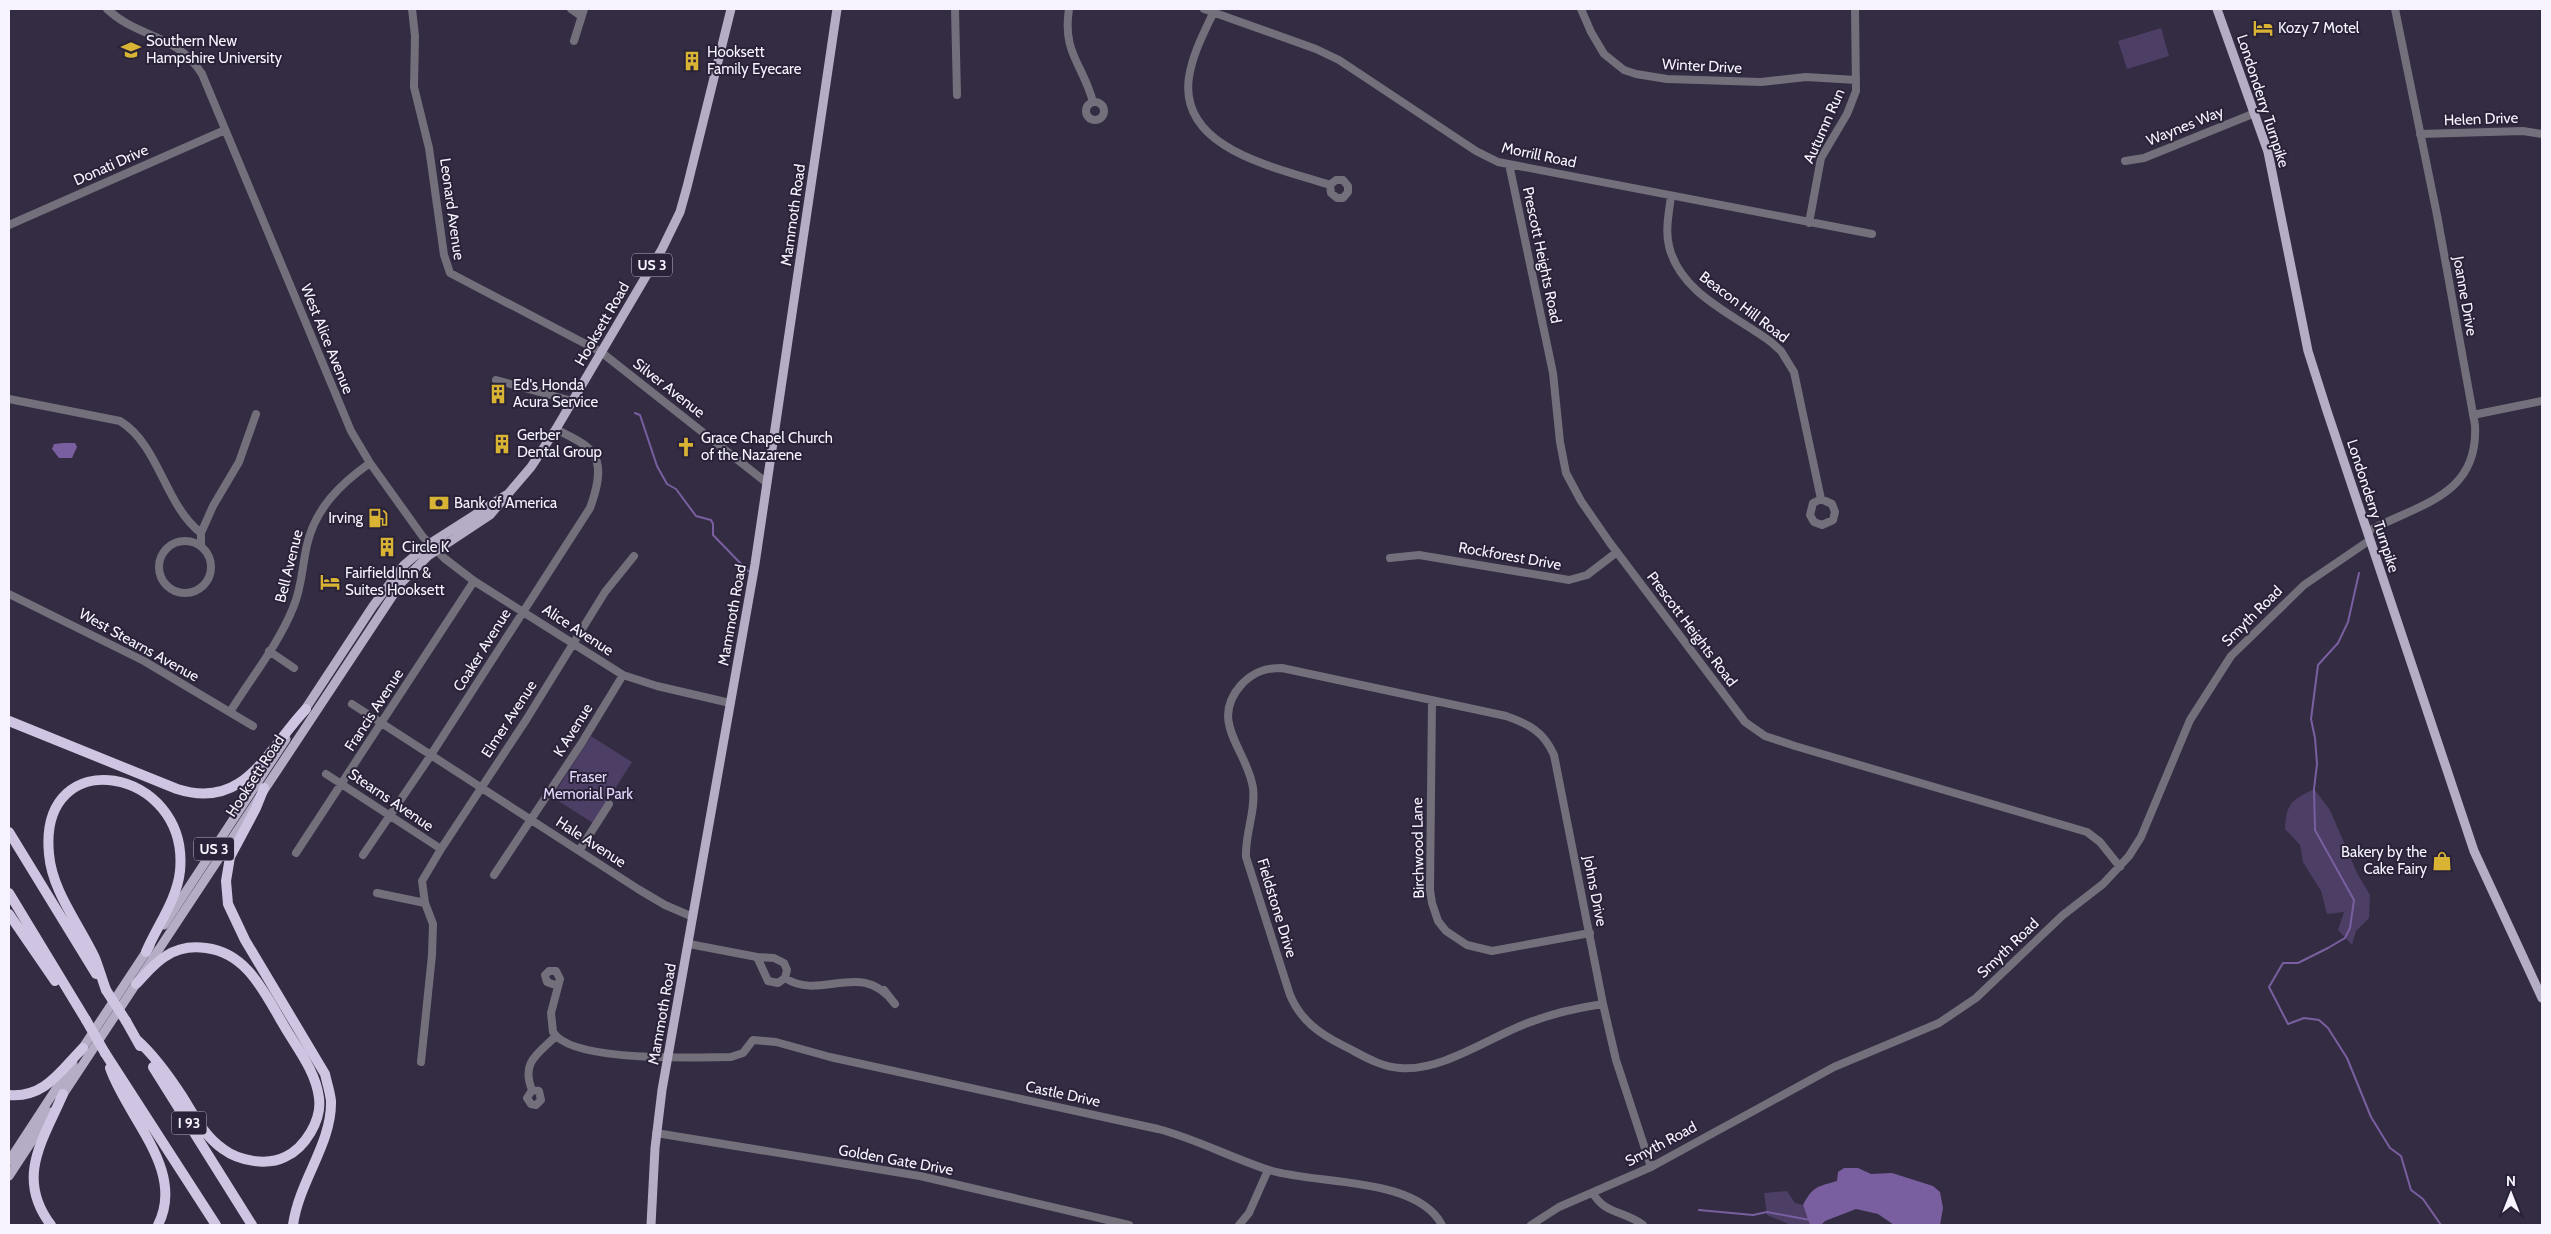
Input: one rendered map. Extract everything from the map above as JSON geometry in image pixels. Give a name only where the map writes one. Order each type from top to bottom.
[{"type":"highway","points":[[9,721],[178,789],[206,795],[224,792],[245,780],[306,709]]},
{"type":"highway","points":[[106,990],[95,959],[55,880],[49,855],[48,832],[54,811],[66,796],[82,784],[101,779],[131,784],[154,800],[172,827],[178,846],[180,873],[173,896],[146,952]]},
{"type":"highway","points":[[264,788],[256,808],[230,857],[226,881],[228,904],[245,940],[325,1074],[331,1100],[325,1137],[297,1201],[293,1225]]},
{"type":"highway","name":"I 93","points":[[9,832],[252,1225]]},
{"type":"highway","name":"I 93","points":[[9,892],[105,1053],[216,1225]]},
{"type":"highway","points":[[9,914],[58,986],[86,1020]]},
{"type":"highway","points":[[136,984],[164,957],[182,949],[213,949],[240,962],[254,978],[268,1000],[307,1065],[316,1085],[320,1100],[318,1116],[311,1131],[299,1147],[284,1158],[263,1161],[240,1158],[224,1150],[206,1134],[181,1094],[149,1050],[137,1040]]},
{"type":"highway","points":[[9,1095],[23,1095],[49,1085],[83,1048]]},
{"type":"highway","points":[[105,1053],[117,1084],[152,1148],[164,1180],[165,1208],[158,1225]]},
{"type":"highway","points":[[51,1225],[37,1199],[34,1166],[38,1147],[63,1094]]},
{"type":"main road","name":"Hooksett Road","points":[[9,1161],[389,582],[408,561],[432,548],[506,495],[531,467],[556,429],[662,249],[680,212],[731,9]]},
{"type":"main road","name":"Mammoth Road","points":[[651,1225],[656,1133],[767,484],[837,9]]},
{"type":"main road","name":"Londonderry Turnpike","points":[[2217,9],[2268,152],[2308,351],[2368,536],[2474,851],[2542,998]]},
{"type":"main road","name":"Hooksett Road","points":[[9,1176],[401,583],[432,548]]},
{"type":"street","name":"West Alice Avenue","points":[[107,9],[124,22],[174,45],[187,54],[204,79],[340,406],[370,463],[432,548]]},
{"type":"street","name":"Leonard Avenue","points":[[412,9],[415,36],[414,87],[429,148],[446,268],[454,277],[601,352]]},
{"type":"street","points":[[571,9],[582,12],[574,41]]},
{"type":"street","points":[[955,9],[958,95]]},
{"type":"street","points":[[1069,9],[1066,33],[1069,46],[1093,102]]},
{"type":"street","name":"Morrill Road","points":[[1204,9],[1214,10],[1316,49],[1339,60],[1476,151],[1509,164],[1872,234]]},
{"type":"street","name":"Winter Drive","points":[[1581,9],[1591,32],[1604,54],[1624,70],[1636,74],[1661,78],[1761,82],[1806,77],[1856,80]]},
{"type":"street","name":"Autumn Run","points":[[1809,223],[1821,158],[1852,103],[1856,80],[1855,9]]},
{"type":"street","name":"Joanne Drive","points":[[2368,536],[2432,502],[2453,488],[2461,479],[2472,456],[2475,431],[2395,9]]},
{"type":"street","points":[[1214,10],[1195,53],[1189,78],[1191,102],[1201,124],[1209,134],[1229,149],[1330,185]]},
{"type":"street","name":"Waynes Way","points":[[2125,161],[2144,158],[2255,113]]},
{"type":"street","name":"Donati Drive","points":[[9,225],[225,130]]},
{"type":"street","name":"Helen Drive","points":[[2420,134],[2523,131],[2542,134]]},
{"type":"street","name":"Prescott Heights Road","points":[[1509,164],[1554,373],[1562,461],[1581,501],[1721,692],[1754,730],[1780,741],[1855,766],[2087,832],[2100,842],[2120,868]]},
{"type":"street","name":"Beacon Hill Road","points":[[1671,196],[1668,220],[1669,245],[1678,268],[1685,279],[1703,295],[1771,342],[1784,356],[1794,372],[1821,499]]},
{"type":"street","name":"Silver Avenue","points":[[601,352],[767,484]]},
{"type":"street","points":[[496,380],[572,401]]},
{"type":"street","points":[[9,399],[120,421],[131,428],[149,454],[186,520],[201,533]]},
{"type":"street","points":[[2473,415],[2542,400]]},
{"type":"street","points":[[201,546],[194,542],[177,542],[163,551],[158,567],[159,575],[168,588],[175,592],[190,593],[197,591],[208,580],[211,573],[210,558],[201,546],[201,533],[213,506],[239,462],[256,414]]},
{"type":"street","name":"Coaker Avenue","points":[[363,855],[430,757],[590,508],[598,480],[592,450],[556,429]]},
{"type":"street","name":"Bell Avenue","points":[[230,712],[269,651],[294,606],[302,580],[307,544],[315,521],[336,490],[370,463]]},
{"type":"street","name":"Smyth Road","points":[[1531,1225],[1559,1207],[1651,1167],[1834,1067],[1939,1023],[1961,1010],[2010,967],[2063,915],[2120,868],[2141,837],[2190,720],[2231,656],[2304,585],[2368,536]]},
{"type":"street","name":"Alice Avenue","points":[[432,548],[474,581],[623,675],[657,686],[730,703]]},
{"type":"street","name":"Rockforest Drive","points":[[1390,558],[1419,555],[1569,580],[1587,575],[1617,552]]},
{"type":"street","name":"Elmer Avenue","points":[[421,1062],[433,924],[425,903],[422,881],[440,849],[574,644],[605,592],[634,556]]},
{"type":"street","name":"Francis Avenue","points":[[296,854],[474,581]]},
{"type":"street","name":"West Stearns Avenue","points":[[9,594],[144,661],[253,726]]},
{"type":"street","points":[[269,651],[294,668]]},
{"type":"street","name":"Fieldstone Drive","points":[[1432,701],[1282,668],[1270,668],[1258,672],[1243,683],[1230,704],[1228,723],[1250,775],[1253,788],[1254,800],[1246,838],[1246,856],[1295,1007],[1311,1026],[1332,1040],[1381,1064],[1408,1069],[1427,1066],[1445,1060],[1526,1024],[1562,1012],[1603,1004]]},
{"type":"street","name":"K Avenue","points":[[494,874],[581,744],[623,675]]},
{"type":"street","name":"Birchwood Lane","points":[[1432,701],[1430,890],[1438,921],[1456,939],[1479,949],[1492,951],[1590,933]]},
{"type":"street","name":"Johns Drive","points":[[1432,701],[1506,716],[1525,722],[1545,738],[1554,755],[1603,1004],[1617,1063],[1651,1167]]},
{"type":"street","name":"Hale Avenue","points":[[352,704],[430,757],[665,905],[693,917]]},
{"type":"street","name":"Stearns Avenue","points":[[326,774],[440,849]]},
{"type":"street","points":[[579,851],[609,804]]},
{"type":"street","points":[[377,893],[425,903]]},
{"type":"street","points":[[689,944],[757,957],[774,958],[784,963],[787,970],[785,978],[778,983],[768,981],[757,957]]},
{"type":"street","points":[[785,978],[794,984],[812,986],[854,982],[872,984],[884,990]]},
{"type":"street","points":[[558,986],[550,1022],[555,1037],[569,1044],[605,1054],[668,1056]]},
{"type":"street","points":[[532,1090],[527,1076],[530,1062],[555,1037]]},
{"type":"street","name":"Castle Drive","points":[[668,1056],[731,1057],[743,1053],[753,1040],[776,1042],[830,1057],[1158,1128],[1191,1138],[1268,1170],[1284,1174],[1347,1182],[1414,1199],[1435,1213],[1442,1225]]},
{"type":"street","name":"Golden Gate Drive","points":[[656,1133],[920,1176],[1130,1225]]},
{"type":"street","points":[[1239,1225],[1249,1213],[1268,1170]]},
{"type":"street","points":[[1593,1193],[1598,1203],[1606,1209],[1632,1218],[1643,1225]]},
{"type":"green space","points":[[2161,28],[2169,56],[2127,69],[2118,41]]},
{"type":"green space","name":"Fraser Memorial Park","points":[[591,736],[632,762],[593,823],[552,797]]},
{"type":"green space","points":[[2314,789],[2330,810],[2357,873],[2370,895],[2369,918],[2356,931],[2352,945],[2338,930],[2344,912],[2327,914],[2321,891],[2303,862],[2300,845],[2285,829],[2287,813],[2292,803],[2300,796]]},
{"type":"green space","points":[[1787,1191],[1795,1203],[1803,1205],[1810,1224],[1791,1225],[1767,1215],[1764,1193]]},
{"type":"shaded area","points":[[75,443],[77,447],[72,458],[59,458],[52,449],[54,444]]},
{"type":"shaded area","points":[[1844,1168],[1858,1168],[1871,1174],[1892,1173],[1933,1186],[1940,1192],[1943,1208],[1940,1225],[1894,1225],[1878,1214],[1856,1209],[1825,1221],[1821,1225],[1810,1225],[1803,1205],[1816,1188],[1837,1181],[1838,1172]]},
{"type":"waterway","points":[[635,413],[640,415],[657,466],[667,484],[676,489],[696,516],[711,520],[713,535],[748,571]]},
{"type":"waterway","points":[[2359,573],[2348,622],[2338,643],[2318,665],[2311,719],[2317,764],[2314,789],[2315,830],[2354,900],[2350,928],[2345,938],[2328,948],[2298,963],[2283,963],[2269,987],[2288,1024],[2304,1018],[2319,1020],[2328,1028],[2347,1058],[2371,1117],[2390,1148],[2401,1156],[2411,1190],[2423,1199],[2441,1225]]},
{"type":"waterway","points":[[1699,1210],[1753,1215],[1767,1212],[1810,1220]]},
{"type":"place","name":"Kozy 7 Motel","points":[[2263,28]]},
{"type":"place","name":"Southern New Hampshire University","points":[[131,50]]},
{"type":"place","name":"Hooksett Family Eyecare","points":[[692,61]]},
{"type":"place","name":"Ed's Honda Acura Service","points":[[498,394]]},
{"type":"place","name":"Gerber Dental Group","points":[[502,444]]},
{"type":"place","name":"Grace Chapel Church of the Nazarene","points":[[686,447]]},
{"type":"place","name":"Bank of America","points":[[439,503]]},
{"type":"place","name":"Irving","points":[[378,518]]},
{"type":"place","name":"Circle K","points":[[387,547]]},
{"type":"place","name":"Fairfield Inn & Suites Hooksett","points":[[330,582]]},
{"type":"place","name":"Bakery by the Cake Fairy","points":[[2442,861]]}]
